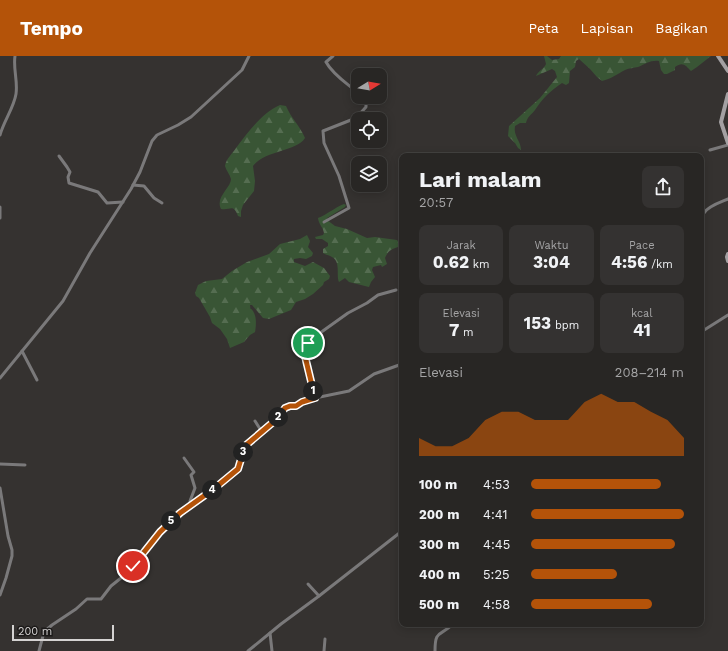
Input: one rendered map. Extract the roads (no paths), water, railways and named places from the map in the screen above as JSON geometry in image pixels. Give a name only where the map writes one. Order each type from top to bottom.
[{"type":"street","points":[[0,135],[4,122],[16,97],[17,89],[14,72],[15,56]]},
{"type":"street","points":[[0,378],[63,301],[90,253],[133,185],[152,142],[157,135],[191,117],[242,70],[248,56]]},
{"type":"street","points":[[332,56],[326,62],[327,65],[351,87]]},
{"type":"street","points":[[718,56],[728,70]]},
{"type":"street","points":[[710,150],[728,144],[721,122],[728,94]]},
{"type":"street","points":[[324,222],[349,208],[339,176],[324,143],[323,132],[324,130],[356,118],[366,107],[366,104]]},
{"type":"street","points":[[59,156],[70,172],[68,177],[69,183],[98,192],[107,203],[123,202]]},
{"type":"street","points":[[133,185],[144,186],[154,198],[162,203]]},
{"type":"street","points":[[704,213],[706,210],[728,199]]},
{"type":"street","points":[[0,207],[0,218]]},
{"type":"street","points":[[315,398],[305,356],[305,347],[313,338],[348,313],[367,303],[378,295],[396,290]]},
{"type":"street","points":[[704,330],[728,315]]},
{"type":"street","points":[[22,351],[37,380]]},
{"type":"street","points":[[40,651],[44,632],[52,624],[76,609],[87,599],[101,599],[111,586],[133,566],[160,532],[180,513],[215,488],[238,469],[245,446],[278,418],[285,408],[296,406],[302,402],[315,398],[349,391],[374,374],[399,365]]},
{"type":"street","points":[[0,370],[4,373]]},
{"type":"street","points":[[254,421],[262,432]]},
{"type":"street","points":[[184,458],[194,472],[191,475],[195,488],[190,501],[191,505]]},
{"type":"street","points":[[0,464],[25,465]]},
{"type":"street","points":[[0,488],[8,536],[12,550],[12,556],[0,594]]},
{"type":"street","points":[[248,651],[399,533]]},
{"type":"street","points":[[308,584],[319,596]]},
{"type":"street","points":[[435,651],[436,637],[438,634],[450,627]]},
{"type":"street","points":[[270,633],[272,651]]},
{"type":"street","points":[[324,651],[325,639]]}]
